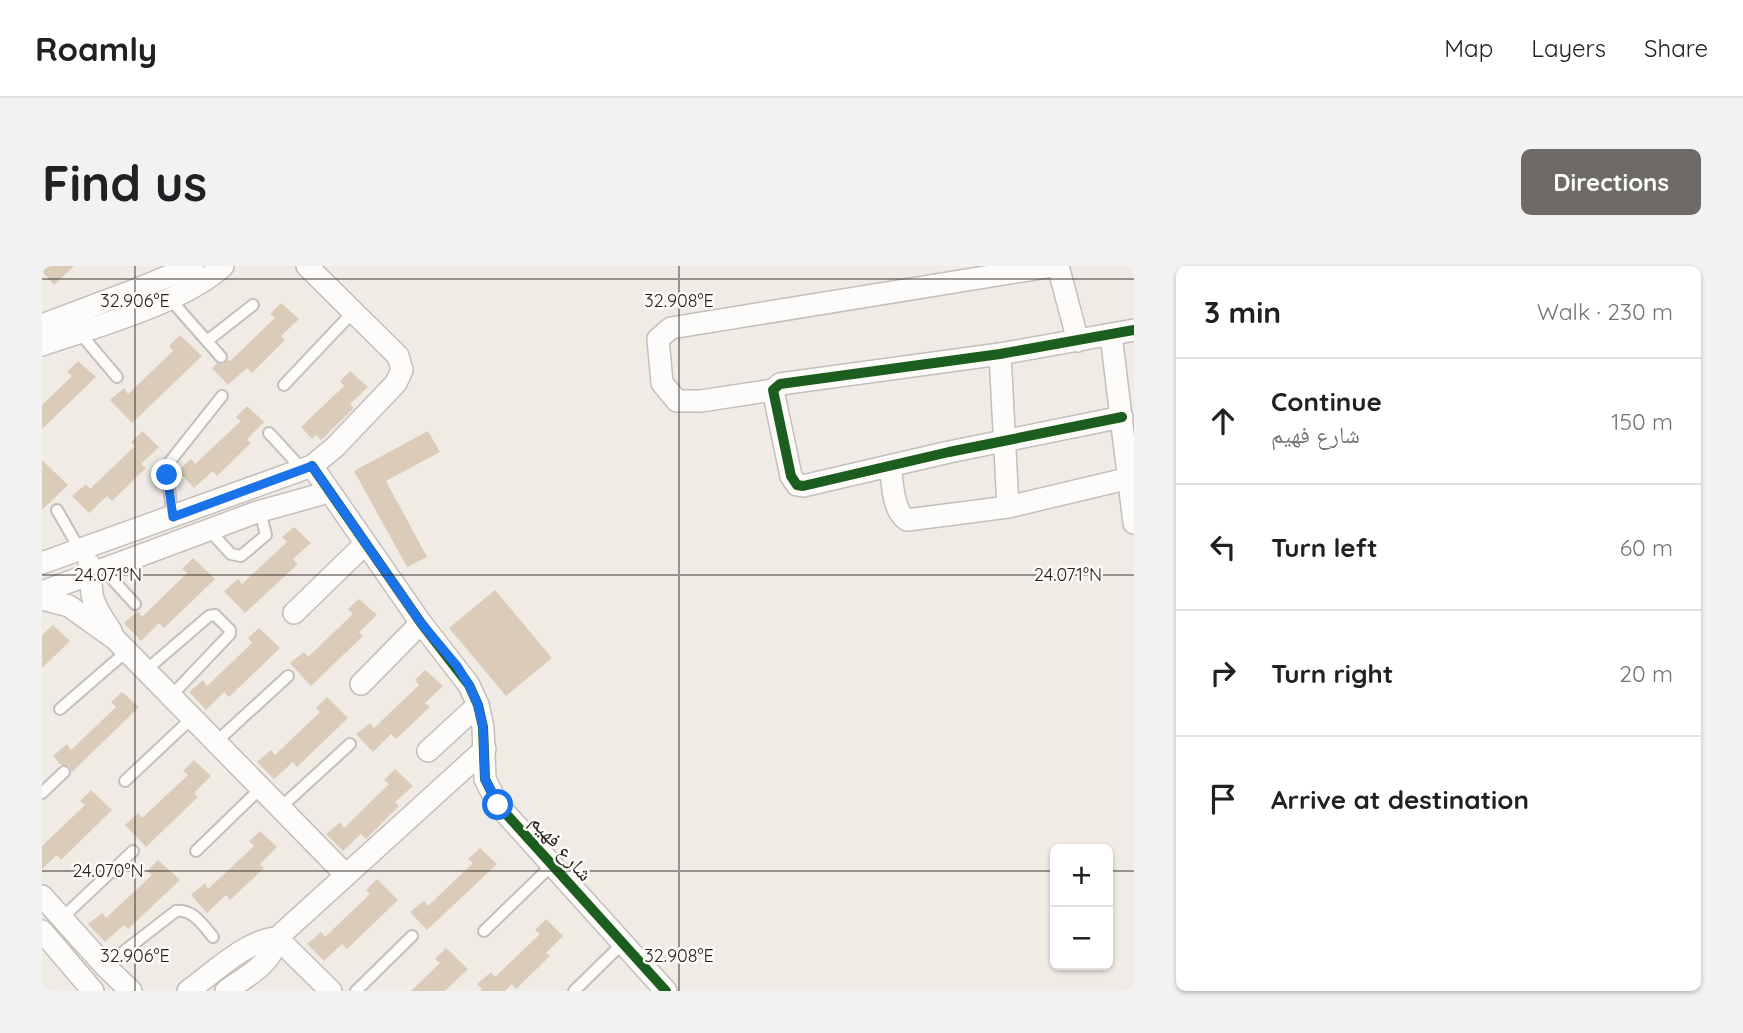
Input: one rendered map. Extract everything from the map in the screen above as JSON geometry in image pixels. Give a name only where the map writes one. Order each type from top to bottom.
[{"type":"street","points":[[43,322],[135,290],[193,266]]},
{"type":"street","points":[[42,345],[169,298],[197,285],[223,266]]},
{"type":"street","points":[[42,563],[308,468],[327,456],[387,392],[400,377],[402,370],[398,356],[307,266]]},
{"type":"street","points":[[1078,341],[1056,266],[671,328],[658,339],[662,383],[677,401],[701,401],[773,390],[780,384],[1000,354],[1078,341],[1134,330]]},
{"type":"street","points":[[1111,335],[1122,417],[1130,445],[1134,523]]},
{"type":"street","points":[[1000,354],[1008,507]]},
{"type":"street","points":[[773,390],[792,476],[797,485],[810,486],[1005,440],[1122,417]]},
{"type":"street","points":[[890,466],[897,508],[900,516],[907,520],[1008,507],[1130,478]]},
{"type":"street","name":"شارع فهيم","points":[[308,468],[329,492],[421,623],[457,666],[469,685],[478,705],[483,727],[484,764],[490,792],[498,805],[666,991]]},
{"type":"street","points":[[42,592],[260,511],[329,492]]},
{"type":"street","points":[[294,613],[365,544]]},
{"type":"street","points":[[81,551],[98,572]]},
{"type":"street","points":[[98,572],[91,589],[94,601],[121,645]]},
{"type":"street","points":[[42,599],[69,606],[121,645],[346,875]]},
{"type":"street","points":[[361,684],[421,623]]},
{"type":"street","points":[[428,751],[478,705]]},
{"type":"street","points":[[188,991],[251,946],[277,938],[485,749]]},
{"type":"street","points":[[42,896],[105,967],[131,991]]},
{"type":"street","points":[[42,931],[93,991]]},
{"type":"street","points":[[226,991],[265,962],[274,951],[277,938]]},
{"type":"street","points":[[277,938],[331,991]]},
{"type":"lane","points":[[169,298],[221,357]]},
{"type":"lane","points":[[207,341],[253,305]]},
{"type":"lane","points":[[284,385],[354,312]]},
{"type":"lane","points":[[79,332],[117,377]]},
{"type":"lane","points":[[173,517],[168,464],[222,396]]},
{"type":"lane","points":[[269,433],[308,468]]},
{"type":"lane","points":[[57,510],[81,551]]},
{"type":"lane","points":[[209,530],[231,554],[241,556],[266,535],[260,511]]},
{"type":"lane","points":[[98,572],[135,604]]},
{"type":"lane","points":[[146,670],[209,616],[215,615],[230,634],[171,696]]},
{"type":"lane","points":[[61,709],[121,645]]},
{"type":"lane","points":[[216,742],[288,676]]},
{"type":"lane","points":[[125,781],[192,718]]},
{"type":"lane","points":[[280,807],[350,744]]},
{"type":"lane","points":[[42,793],[64,772]]},
{"type":"lane","points":[[196,851],[261,788]]},
{"type":"lane","points":[[62,918],[133,851]]},
{"type":"lane","points":[[484,931],[552,865]]},
{"type":"lane","points":[[105,967],[170,913],[176,911],[188,911],[214,937]]},
{"type":"lane","points":[[356,991],[412,936]]},
{"type":"lane","points":[[574,991],[623,943]]},
{"type":"building","points":[[42,266],[74,266],[54,285],[42,271]]},
{"type":"building","points":[[281,303],[299,319],[281,336],[285,340],[252,373],[247,368],[228,385],[212,368],[217,363],[222,365],[230,361],[275,318],[270,314]]},
{"type":"building","points":[[180,335],[202,356],[132,423],[110,400],[124,388],[128,394],[173,351],[169,346]]},
{"type":"building","points":[[78,361],[96,377],[42,429],[42,405],[72,376],[67,372]]},
{"type":"building","points":[[350,371],[368,387],[350,404],[354,408],[321,440],[316,435],[312,439],[301,427],[344,386],[340,381]]},
{"type":"building","points":[[247,406],[264,422],[247,439],[251,443],[217,476],[213,471],[194,488],[178,471],[191,459],[195,464],[241,421],[236,417]]},
{"type":"building","points":[[142,431],[159,447],[141,464],[146,468],[112,501],[107,496],[89,513],[72,496],[86,484],[90,489],[135,446],[131,442]]},
{"type":"building","points":[[428,431],[440,452],[386,481],[427,557],[407,567],[354,471]]},
{"type":"building","points":[[42,460],[68,485],[42,510]]},
{"type":"building","points":[[294,527],[311,543],[293,559],[298,564],[245,613],[224,591],[238,579],[242,584],[287,542],[282,537]]},
{"type":"building","points":[[193,558],[215,579],[164,628],[159,623],[141,641],[124,623],[138,611],[142,617],[187,573],[182,569]]},
{"type":"building","points":[[495,590],[552,658],[506,696],[449,628]]},
{"type":"building","points":[[359,599],[377,615],[359,632],[363,636],[311,686],[290,663],[304,652],[308,657],[353,614],[348,609]]},
{"type":"building","points":[[53,625],[70,641],[42,668],[42,635]]},
{"type":"building","points":[[259,628],[280,648],[229,697],[224,692],[206,710],[189,692],[203,680],[207,686],[252,643],[248,638]]},
{"type":"building","points":[[425,670],[443,686],[425,703],[430,707],[396,739],[391,734],[373,752],[356,734],[370,723],[374,728],[419,685],[415,680]]},
{"type":"building","points":[[122,692],[139,707],[72,772],[69,766],[61,765],[53,756],[67,744],[71,750],[116,707],[111,702]]},
{"type":"building","points":[[327,697],[348,718],[297,767],[293,762],[274,779],[257,762],[271,750],[275,755],[320,712],[316,708]]},
{"type":"building","points":[[194,760],[211,776],[194,793],[198,797],[146,847],[125,825],[138,813],[142,818],[188,775],[183,771]]},
{"type":"building","points":[[395,769],[413,786],[395,802],[399,806],[366,839],[361,834],[343,851],[326,834],[340,822],[344,828],[389,784],[384,780]]},
{"type":"building","points":[[91,790],[112,810],[61,860],[57,855],[42,869],[42,846],[85,805],[80,801]]},
{"type":"building","points":[[260,831],[277,847],[260,864],[264,868],[230,900],[226,895],[207,913],[191,895],[205,883],[208,889],[254,846],[249,841]]},
{"type":"building","points":[[480,848],[497,864],[427,930],[410,912],[424,901],[428,906],[473,863],[468,859]]},
{"type":"building","points":[[158,860],[180,880],[128,929],[124,925],[105,942],[88,924],[102,913],[106,918],[152,875],[147,871]]},
{"type":"building","points":[[377,879],[398,900],[347,949],[342,944],[324,961],[307,944],[321,932],[325,937],[370,894],[366,890]]},
{"type":"building","points":[[546,919],[563,936],[546,953],[550,956],[516,989],[512,984],[505,991],[480,991],[482,989],[477,984],[491,972],[495,977],[540,934],[535,930]]},
{"type":"building","points":[[446,948],[468,969],[445,991],[411,991],[440,963],[435,959]]},
{"type":"cycle path","points":[[1122,417],[949,452],[803,486],[797,485],[791,476],[773,390],[780,384],[1000,354],[1134,330]]},
{"type":"cycle path","points":[[312,466],[421,623],[469,685],[478,705],[483,727],[485,779],[498,805],[666,991]]},
{"type":"route","points":[[167,475],[173,517],[312,466],[421,623],[457,666],[469,685],[478,705],[483,727],[485,779],[498,805]]}]
